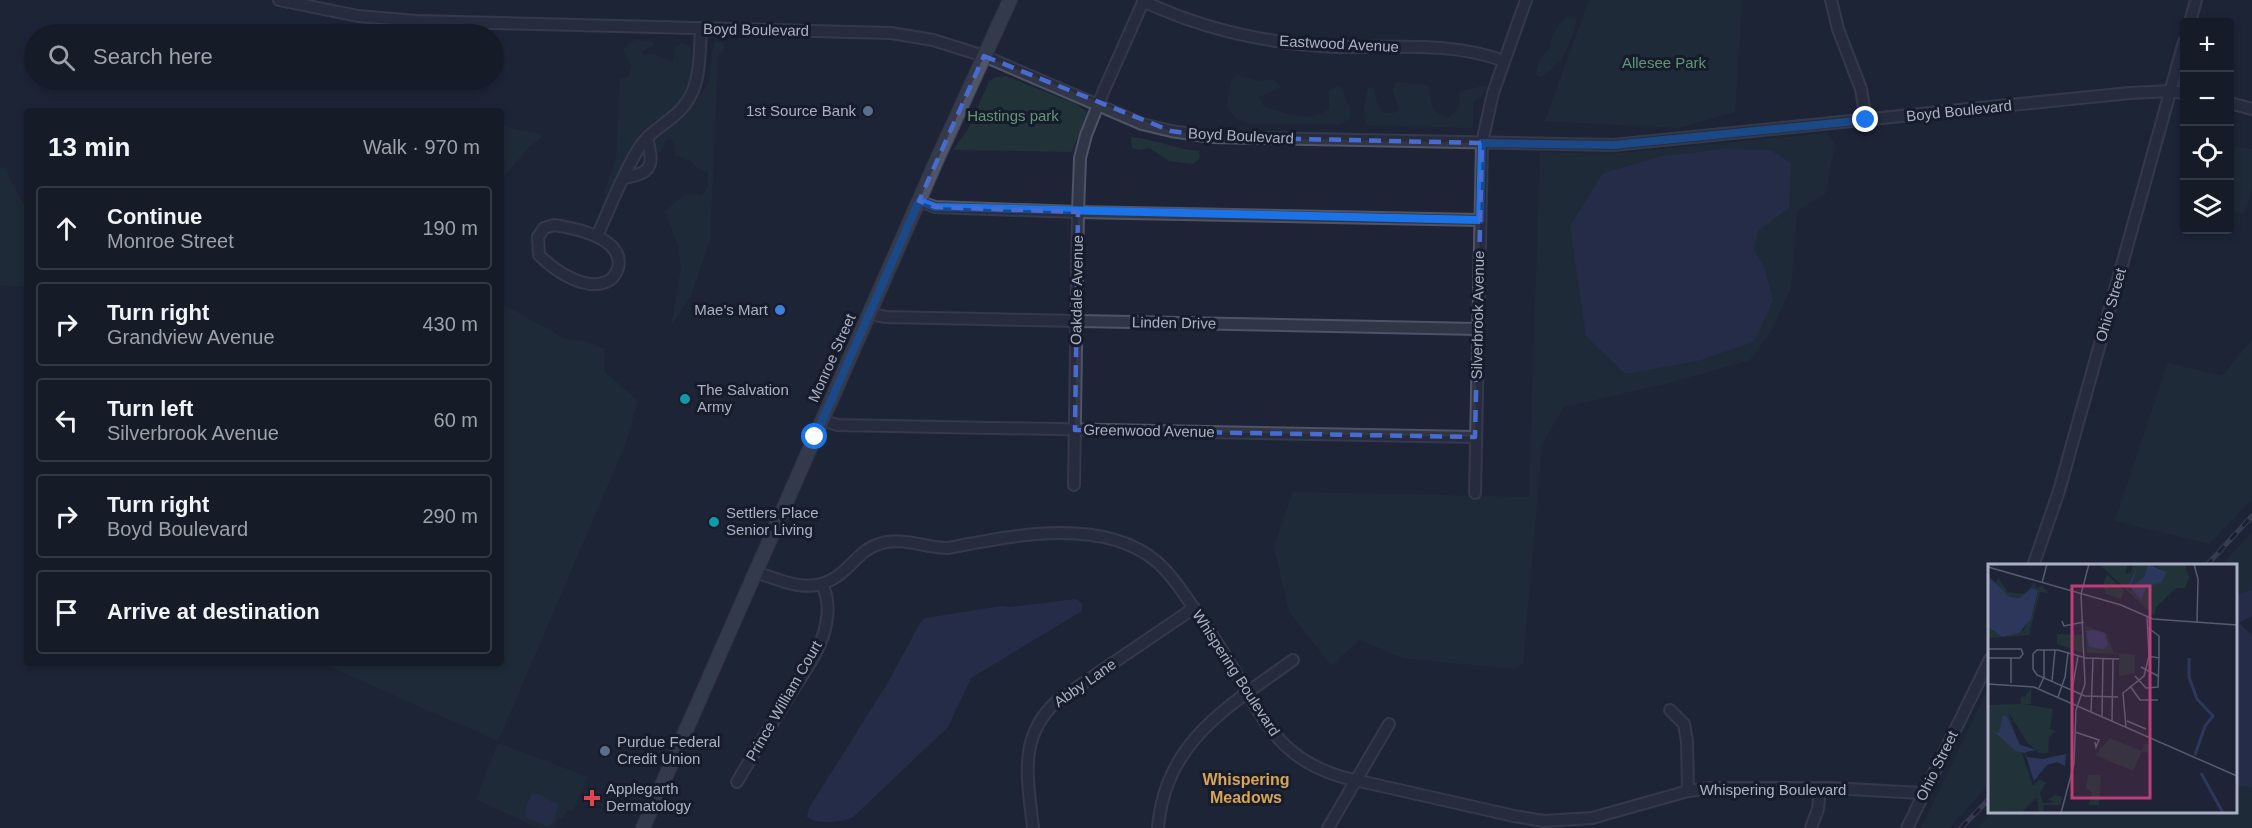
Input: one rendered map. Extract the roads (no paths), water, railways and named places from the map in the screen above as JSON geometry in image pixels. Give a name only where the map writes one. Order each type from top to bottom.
[{"type":"main road","name":"Monroe Street","points":[[643,828],[1010,0]]},
{"type":"street","name":"Boyd Boulevard","points":[[279,0],[358,16],[416,21],[891,33],[933,40],[984,56],[1142,124],[1212,137],[1613,145],[2130,93],[2180,92]]},
{"type":"street","name":"Eastwood Avenue","points":[[1144,0],[1198,22],[1262,39],[1327,46],[1463,49],[1504,61]]},
{"type":"street","name":"Oakdale Avenue","points":[[1074,484],[1080,158],[1086,135],[1144,0]]},
{"type":"street","name":"Silverbrook Avenue","points":[[1475,493],[1482,143],[1493,93],[1526,0]]},
{"type":"street","points":[[1831,0],[1838,29],[1861,89],[1866,120]]},
{"type":"street","points":[[2191,18],[2196,0]]},
{"type":"street","points":[[597,236],[639,148],[657,128],[691,99],[699,72],[700,29]]},
{"type":"street","name":"Ohio Street","points":[[2034,564],[2057,500],[2180,57]]},
{"type":"street","points":[[2234,105],[2252,109]]},
{"type":"street","points":[[624,178],[639,176],[648,170],[651,162],[647,138]]},
{"type":"street","points":[[919,201],[935,207],[1078,212],[1480,220]]},
{"type":"street","points":[[554,225],[573,228],[597,236],[611,246],[618,262],[616,274],[607,282],[593,284],[578,281],[539,255],[538,237],[544,228],[554,225]]},
{"type":"street","name":"Linden Drive","points":[[870,314],[886,317],[1478,329]]},
{"type":"street","name":"Greenwood Avenue","points":[[823,420],[837,425],[1476,437]]},
{"type":"street","name":"Whispering Boulevard","points":[[822,584],[829,583],[841,574],[870,547],[891,541],[948,548],[1031,533],[1087,534],[1110,539],[1148,555],[1171,576],[1218,642],[1269,728],[1286,747],[1308,764],[1322,770],[1408,793],[1544,821],[1592,818],[1688,791],[1728,787],[1922,794]]},
{"type":"street","points":[[756,572],[806,586],[822,584]]},
{"type":"street","name":"Prince William Court","points":[[737,782],[810,662],[826,627],[828,598],[822,584]]},
{"type":"street","name":"Abby Lane","points":[[1033,828],[1027,771],[1029,747],[1037,724],[1046,711],[1194,608]]},
{"type":"street","points":[[1158,828],[1168,781],[1190,742],[1222,711],[1293,660]]},
{"type":"street","name":"Ohio Street","points":[[1907,828],[1988,661]]},
{"type":"street","points":[[1670,710],[1684,724],[1687,742],[1688,791]]},
{"type":"street","points":[[1328,828],[1389,724]]},
{"type":"street","points":[[1811,828],[1818,809],[1820,789]]},
{"type":"street","points":[[1511,828],[1514,816]]},
{"type":"water","points":[[1723,149],[1770,150],[1791,163],[1789,208],[1758,231],[1754,250],[1765,269],[1773,300],[1754,342],[1698,361],[1626,374],[1586,336],[1570,226],[1603,173],[1662,156]]},
{"type":"water","points":[[2252,590],[2252,616],[2239,623],[2252,635],[2252,787],[2237,786],[2237,595]]},
{"type":"water","points":[[1076,599],[1082,603],[1082,611],[971,678],[948,727],[852,818],[823,822],[807,817],[809,808],[887,684],[920,623],[925,618],[1002,606]]},
{"type":"water","points":[[532,794],[538,794],[558,805],[554,821],[548,826],[525,816]]},
{"type":"railway","points":[[2208,564],[2252,516]]},
{"type":"railway","points":[[1961,828],[1988,800]]},
{"type":"place","name":"1st Source Bank","points":[[868,111]]},
{"type":"place","name":"Mae's Mart","points":[[780,310]]},
{"type":"place","name":"The Salvation Army","points":[[685,399]]},
{"type":"place","name":"Settlers Place Senior Living","points":[[714,522]]},
{"type":"place","name":"Purdue Federal Credit Union","points":[[605,751]]},
{"type":"place","name":"Applegarth Dermatology","points":[[592,798]]},
{"type":"district","name":"Whispering Meadows","points":[[1246,788]]},
{"type":"park label","name":"Allesee Park","points":[[1664,63]]},
{"type":"park label","name":"Hastings park","points":[[1013,116]]}]
